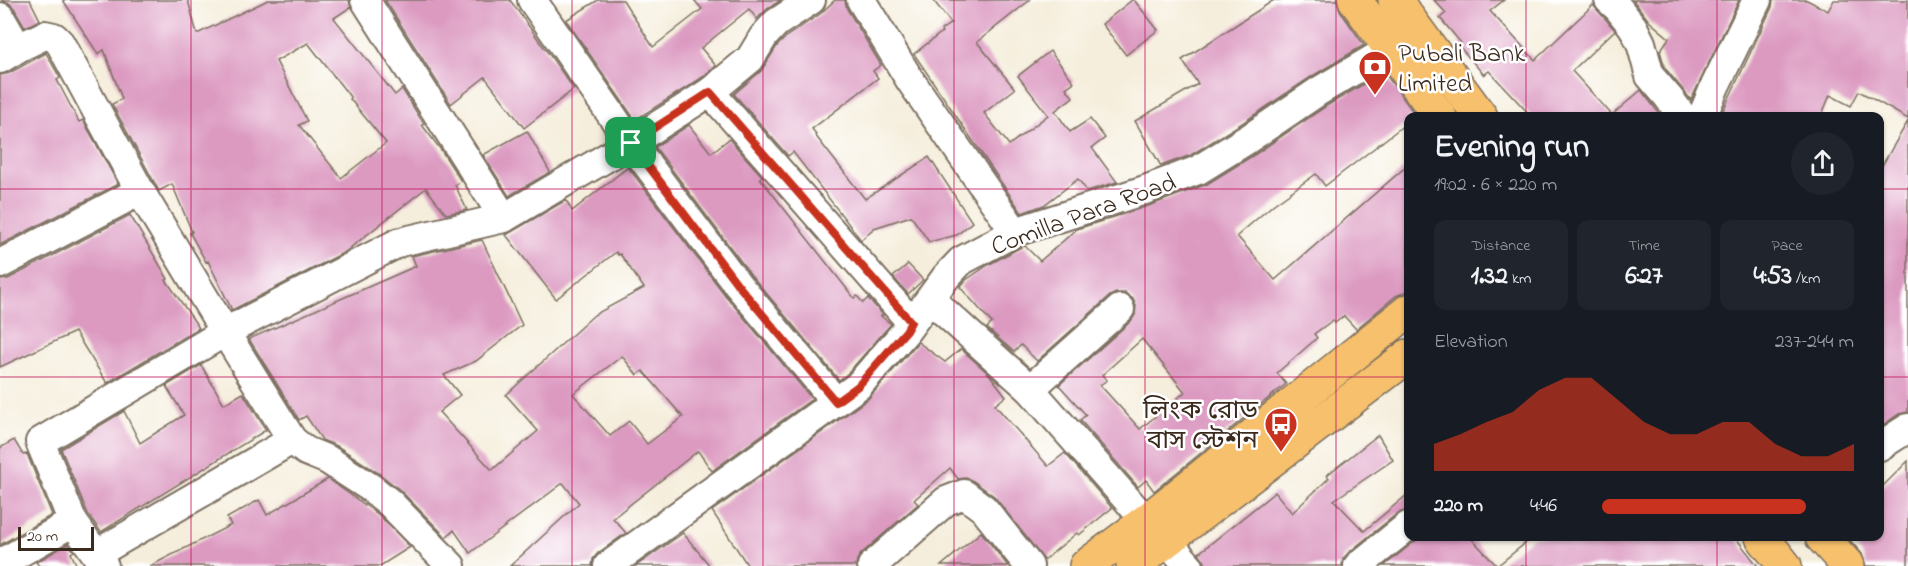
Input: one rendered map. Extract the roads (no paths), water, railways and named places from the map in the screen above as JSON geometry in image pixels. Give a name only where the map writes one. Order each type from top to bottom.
[{"type":"main road","points":[[1355,0],[1436,112]]},
{"type":"main road","points":[[1395,0],[1477,112]]},
{"type":"main road","points":[[1133,566],[1156,531],[1404,314]]},
{"type":"main road","points":[[1086,566],[1156,531],[1404,359]]},
{"type":"main road","points":[[1765,541],[1785,566]]},
{"type":"main road","points":[[1826,541],[1848,566]]},
{"type":"street","points":[[365,0],[504,218]]},
{"type":"street","points":[[532,0],[631,143],[738,285],[836,402]]},
{"type":"street","points":[[292,440],[100,560],[73,522],[40,442],[225,332],[400,242],[504,218],[631,143],[710,92],[750,59],[764,36],[776,23],[811,0]]},
{"type":"street","points":[[861,0],[910,80],[1015,232]]},
{"type":"street","points":[[1609,0],[1633,27],[1641,44],[1650,76],[1679,112]]},
{"type":"street","points":[[1704,112],[1757,0]]},
{"type":"street","points":[[0,17],[9,53],[45,34],[54,37],[60,43],[140,191],[292,440],[306,450],[328,460],[390,503],[451,566]]},
{"type":"street","name":"Comilla Para Road","points":[[608,566],[858,386],[906,331],[961,261],[1015,232],[1145,190],[1198,170],[1319,91],[1389,49]]},
{"type":"street","points":[[710,92],[911,322]]},
{"type":"street","points":[[0,264],[140,191]]},
{"type":"street","points":[[930,299],[1030,389],[1189,566]]},
{"type":"street","points":[[1030,389],[1120,309]]},
{"type":"street","points":[[1884,443],[1908,428]]},
{"type":"street","points":[[872,566],[946,501],[964,494],[984,509],[1029,566]]},
{"type":"street","points":[[0,564],[73,522]]},
{"type":"street","points":[[1358,566],[1404,529]]},
{"type":"place","name":"Pubali Bank Limited","points":[[1375,96]]},
{"type":"place","name":"লিংক রোড বাস স্টেশন","points":[[1281,453]]}]
